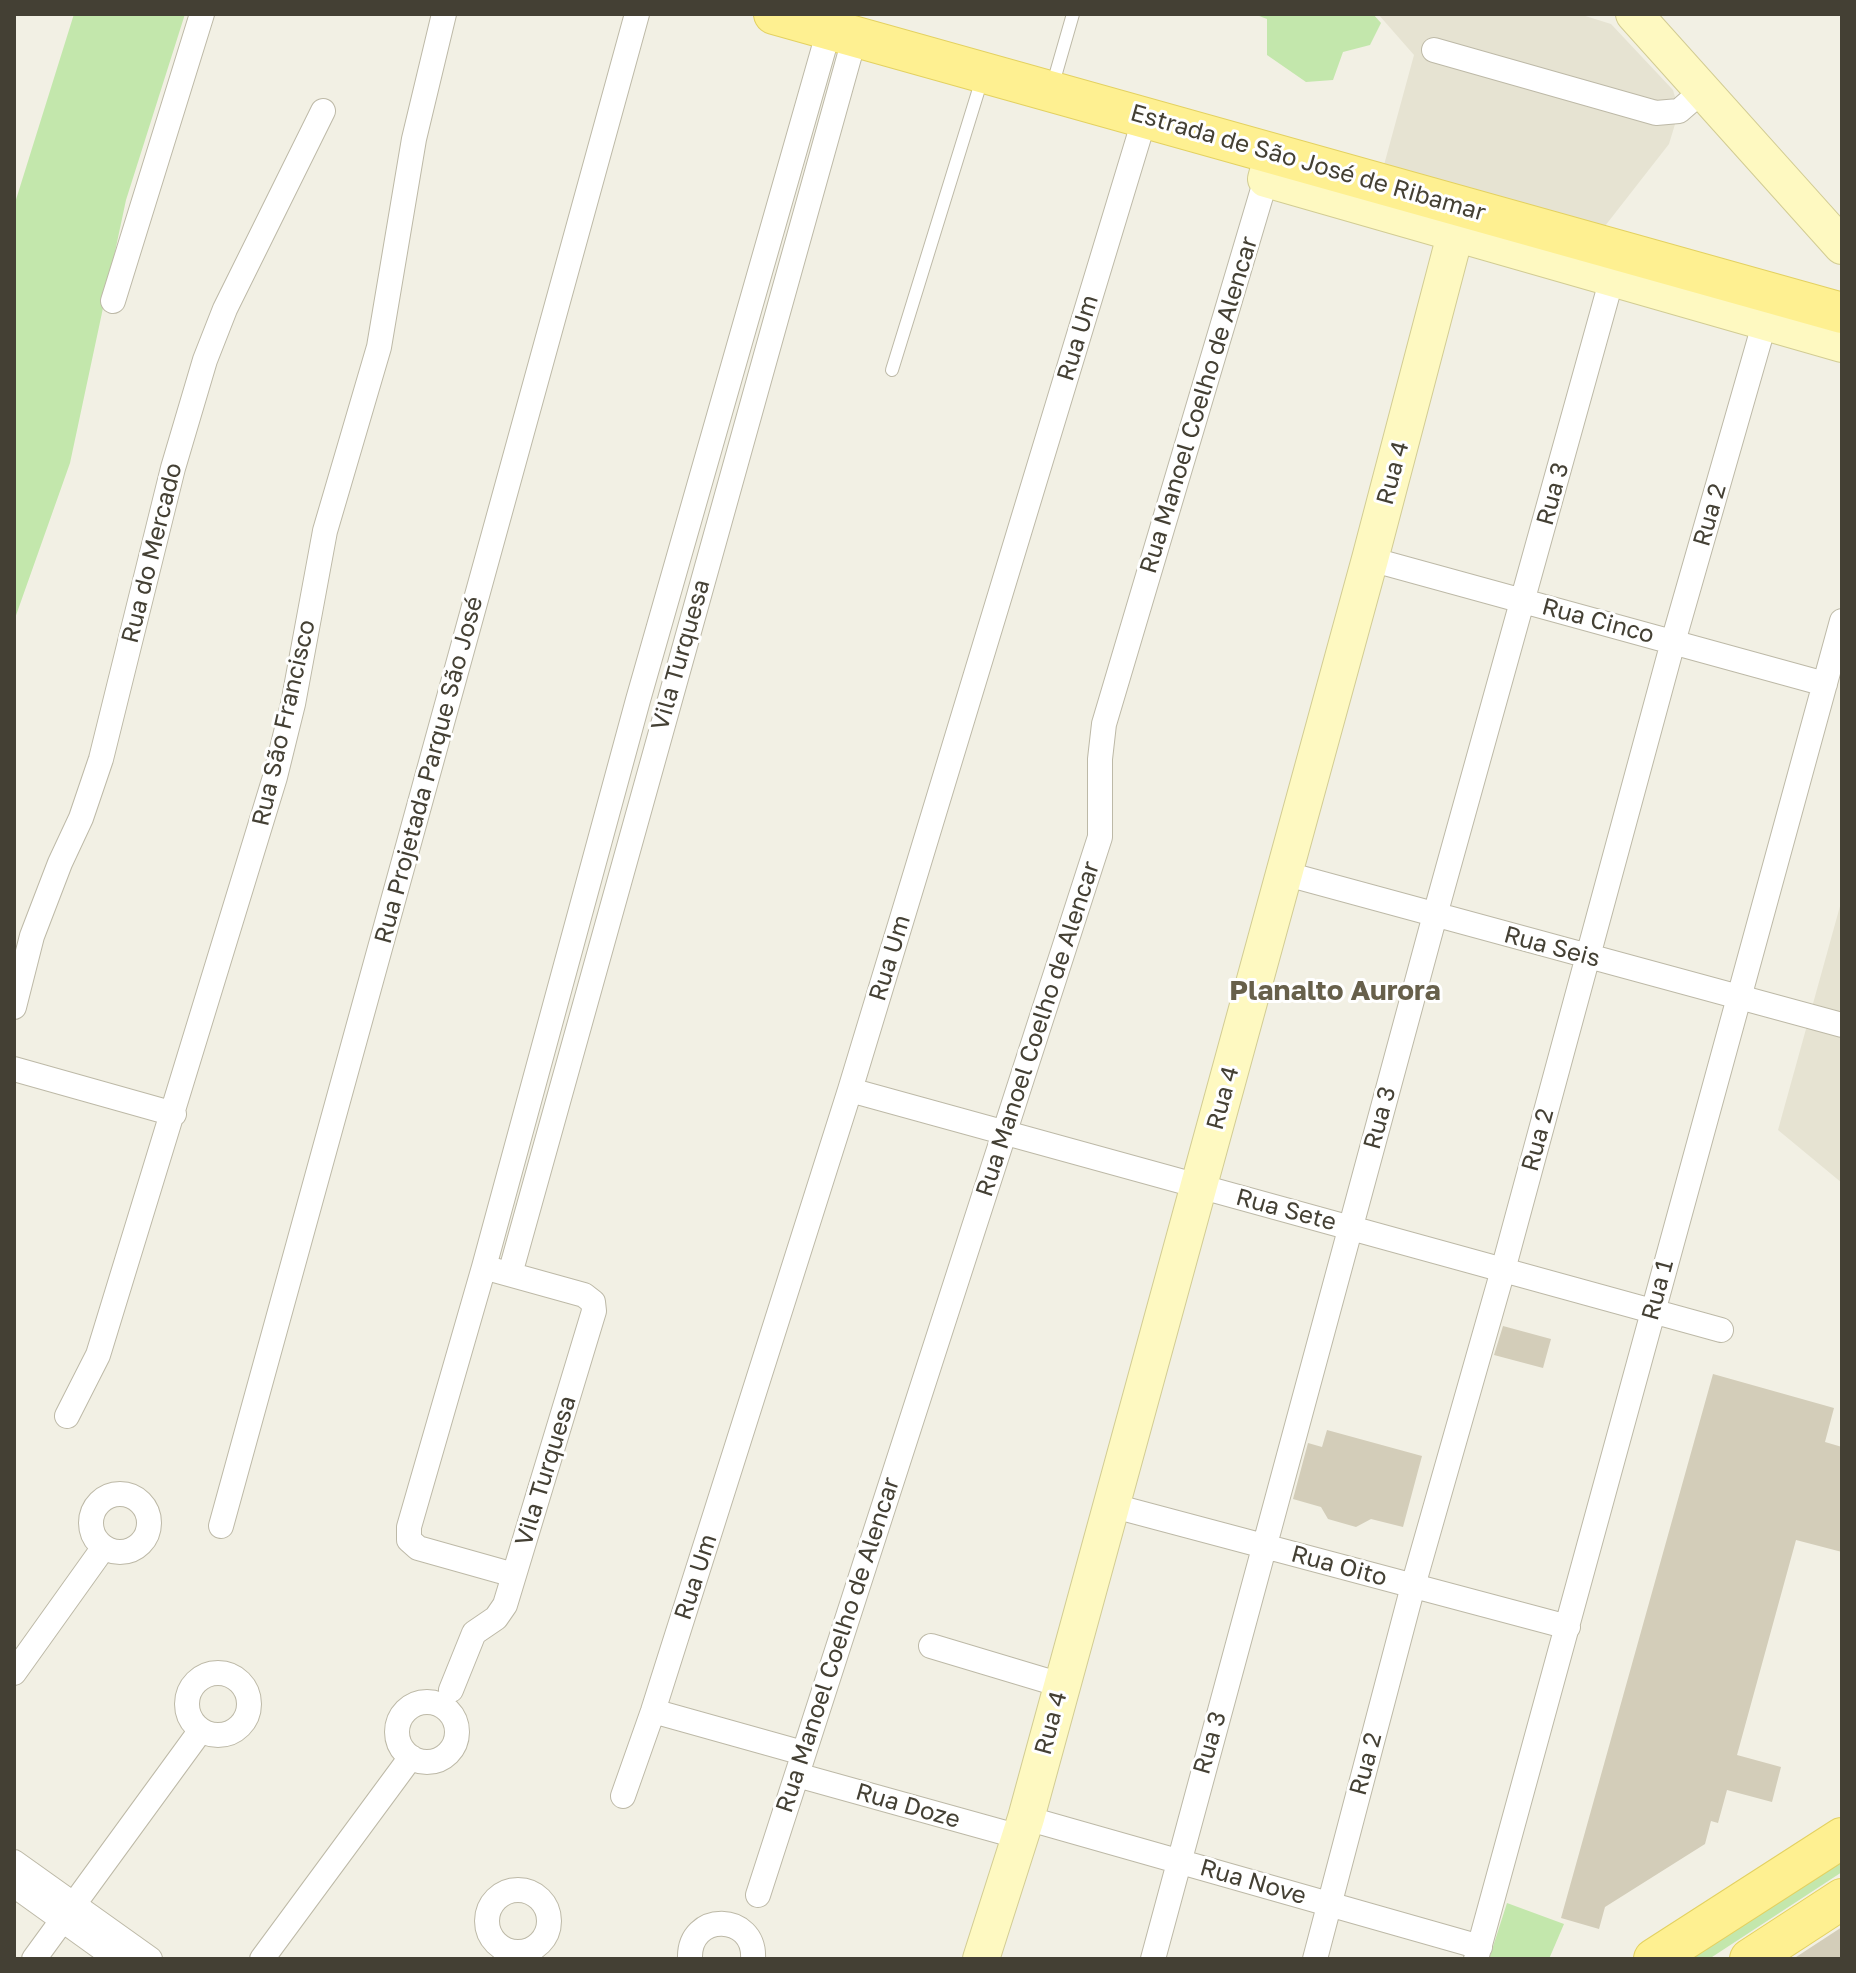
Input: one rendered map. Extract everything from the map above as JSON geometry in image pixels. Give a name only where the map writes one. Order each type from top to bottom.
[{"type":"main road","name":"Estrada de São José de Ribamar","points":[[774,14],[839,26],[984,72],[1145,117],[1270,166],[1842,313]]},
{"type":"main road","points":[[1654,1959],[1842,1838]]},
{"type":"main road","points":[[1750,1959],[1842,1899]]},
{"type":"street","points":[[113,301],[202,14]]},
{"type":"street","name":"Rua São Francisco","points":[[67,1416],[98,1355],[275,777],[293,704],[325,531],[379,347],[414,139],[444,14]]},
{"type":"street","name":"Rua Projetada Parque São José","points":[[221,1526],[637,14]]},
{"type":"street","points":[[1640,16],[1702,91],[1842,246]]},
{"type":"street","name":"Vila Turquesa","points":[[484,1267],[578,1293],[589,1298],[594,1306],[514,1575],[418,1548],[409,1540],[408,1533],[731,373],[839,26]]},
{"type":"street","name":"Vila Turquesa","points":[[510,1274],[665,708],[760,381],[839,26]]},
{"type":"street","points":[[1434,50],[1656,113],[1679,111],[1702,91]]},
{"type":"street","name":"Rua do Mercado","points":[[14,1007],[32,936],[81,818],[101,759],[173,468],[205,360],[225,309],[323,111]]},
{"type":"street","name":"Rua Um","points":[[623,1796],[653,1711],[850,1090],[1145,117]]},
{"type":"street","points":[[1765,158],[1842,229]]},
{"type":"street","name":"Estrada de São José de Ribamar","points":[[1270,166],[1455,235],[1842,344]]},
{"type":"street","name":"Rua Manoel Coelho de Alencar","points":[[758,1895],[1100,837],[1100,759],[1104,724],[1270,166]]},
{"type":"street","name":"Rua 4","points":[[981,1959],[1023,1827],[1370,559],[1455,235]]},
{"type":"street","name":"Rua 3","points":[[1153,1959],[1435,915],[1612,278]]},
{"type":"street","name":"Rua 2","points":[[1315,1959],[1413,1586],[1503,1270],[1673,642],[1765,321]]},
{"type":"street","points":[[731,373],[760,381]]},
{"type":"street","name":"Rua Cinco","points":[[1370,559],[1825,684]]},
{"type":"street","name":"Rua 1","points":[[1478,1953],[1842,621]]},
{"type":"street","points":[[638,700],[665,708]]},
{"type":"street","name":"Rua Seis","points":[[1283,873],[1831,1022]]},
{"type":"street","points":[[548,1031],[574,1037]]},
{"type":"street","points":[[14,1069],[174,1114]]},
{"type":"street","name":"Rua Sete","points":[[850,1090],[1721,1330]]},
{"type":"street","name":"Rua Oito","points":[[1110,1505],[1568,1627]]},
{"type":"street","points":[[14,1673],[104,1547]]},
{"type":"street","points":[[451,1690],[471,1638],[501,1612],[514,1575]]},
{"type":"street","points":[[931,1646],[1061,1685]]},
{"type":"street","name":"Rua Doze","points":[[653,1711],[800,1764],[1023,1827]]},
{"type":"street","points":[[34,1959],[201,1730]]},
{"type":"street","points":[[262,1959],[411,1757]]},
{"type":"street","name":"Rua Nove","points":[[1023,1827],[1178,1861],[1330,1904],[1478,1953]]},
{"type":"street","points":[[14,1862],[117,1959]]},
{"type":"street","points":[[14,1885],[150,1959]]},
{"type":"street","points":[[690,1959],[693,1940],[699,1932],[718,1923],[729,1924],[747,1935],[752,1944],[753,1959]]},
{"type":"lane","points":[[1051,90],[1073,14]]},
{"type":"lane","points":[[892,370],[984,72]]},
{"type":"shaded area","points":[[1378,14],[1579,14],[1611,24],[1673,90],[1679,111],[1669,144],[1605,226],[1384,165],[1414,55]]},
{"type":"shaded area","points":[[1842,899],[1842,1183],[1778,1130]]},
{"type":"green space","points":[[74,14],[185,14],[126,200],[70,463],[14,621],[14,206]]},
{"type":"green space","points":[[1254,14],[1373,14],[1381,23],[1370,45],[1343,52],[1333,80],[1306,82],[1267,55],[1267,19]]},
{"type":"green space","points":[[1842,1861],[1842,1872],[1709,1959],[1689,1959]]},
{"type":"green space","points":[[1507,1903],[1564,1924],[1549,1959],[1489,1959]]},
{"type":"building","points":[[1503,1326],[1551,1339],[1543,1368],[1494,1355]]},
{"type":"building","points":[[1713,1374],[1834,1408],[1825,1442],[1842,1447],[1842,1552],[1796,1540],[1737,1755],[1781,1767],[1772,1802],[1727,1790],[1718,1823],[1711,1821],[1705,1844],[1605,1907],[1599,1929],[1561,1918]]},
{"type":"building","points":[[1327,1430],[1422,1456],[1403,1527],[1371,1519],[1356,1527],[1328,1519],[1321,1507],[1293,1499],[1308,1443],[1322,1447]]},
{"type":"building","points":[[1842,1927],[1842,1959],[1793,1959]]},
{"type":"district","name":"Planalto Aurora","points":[[1335,991]]}]
